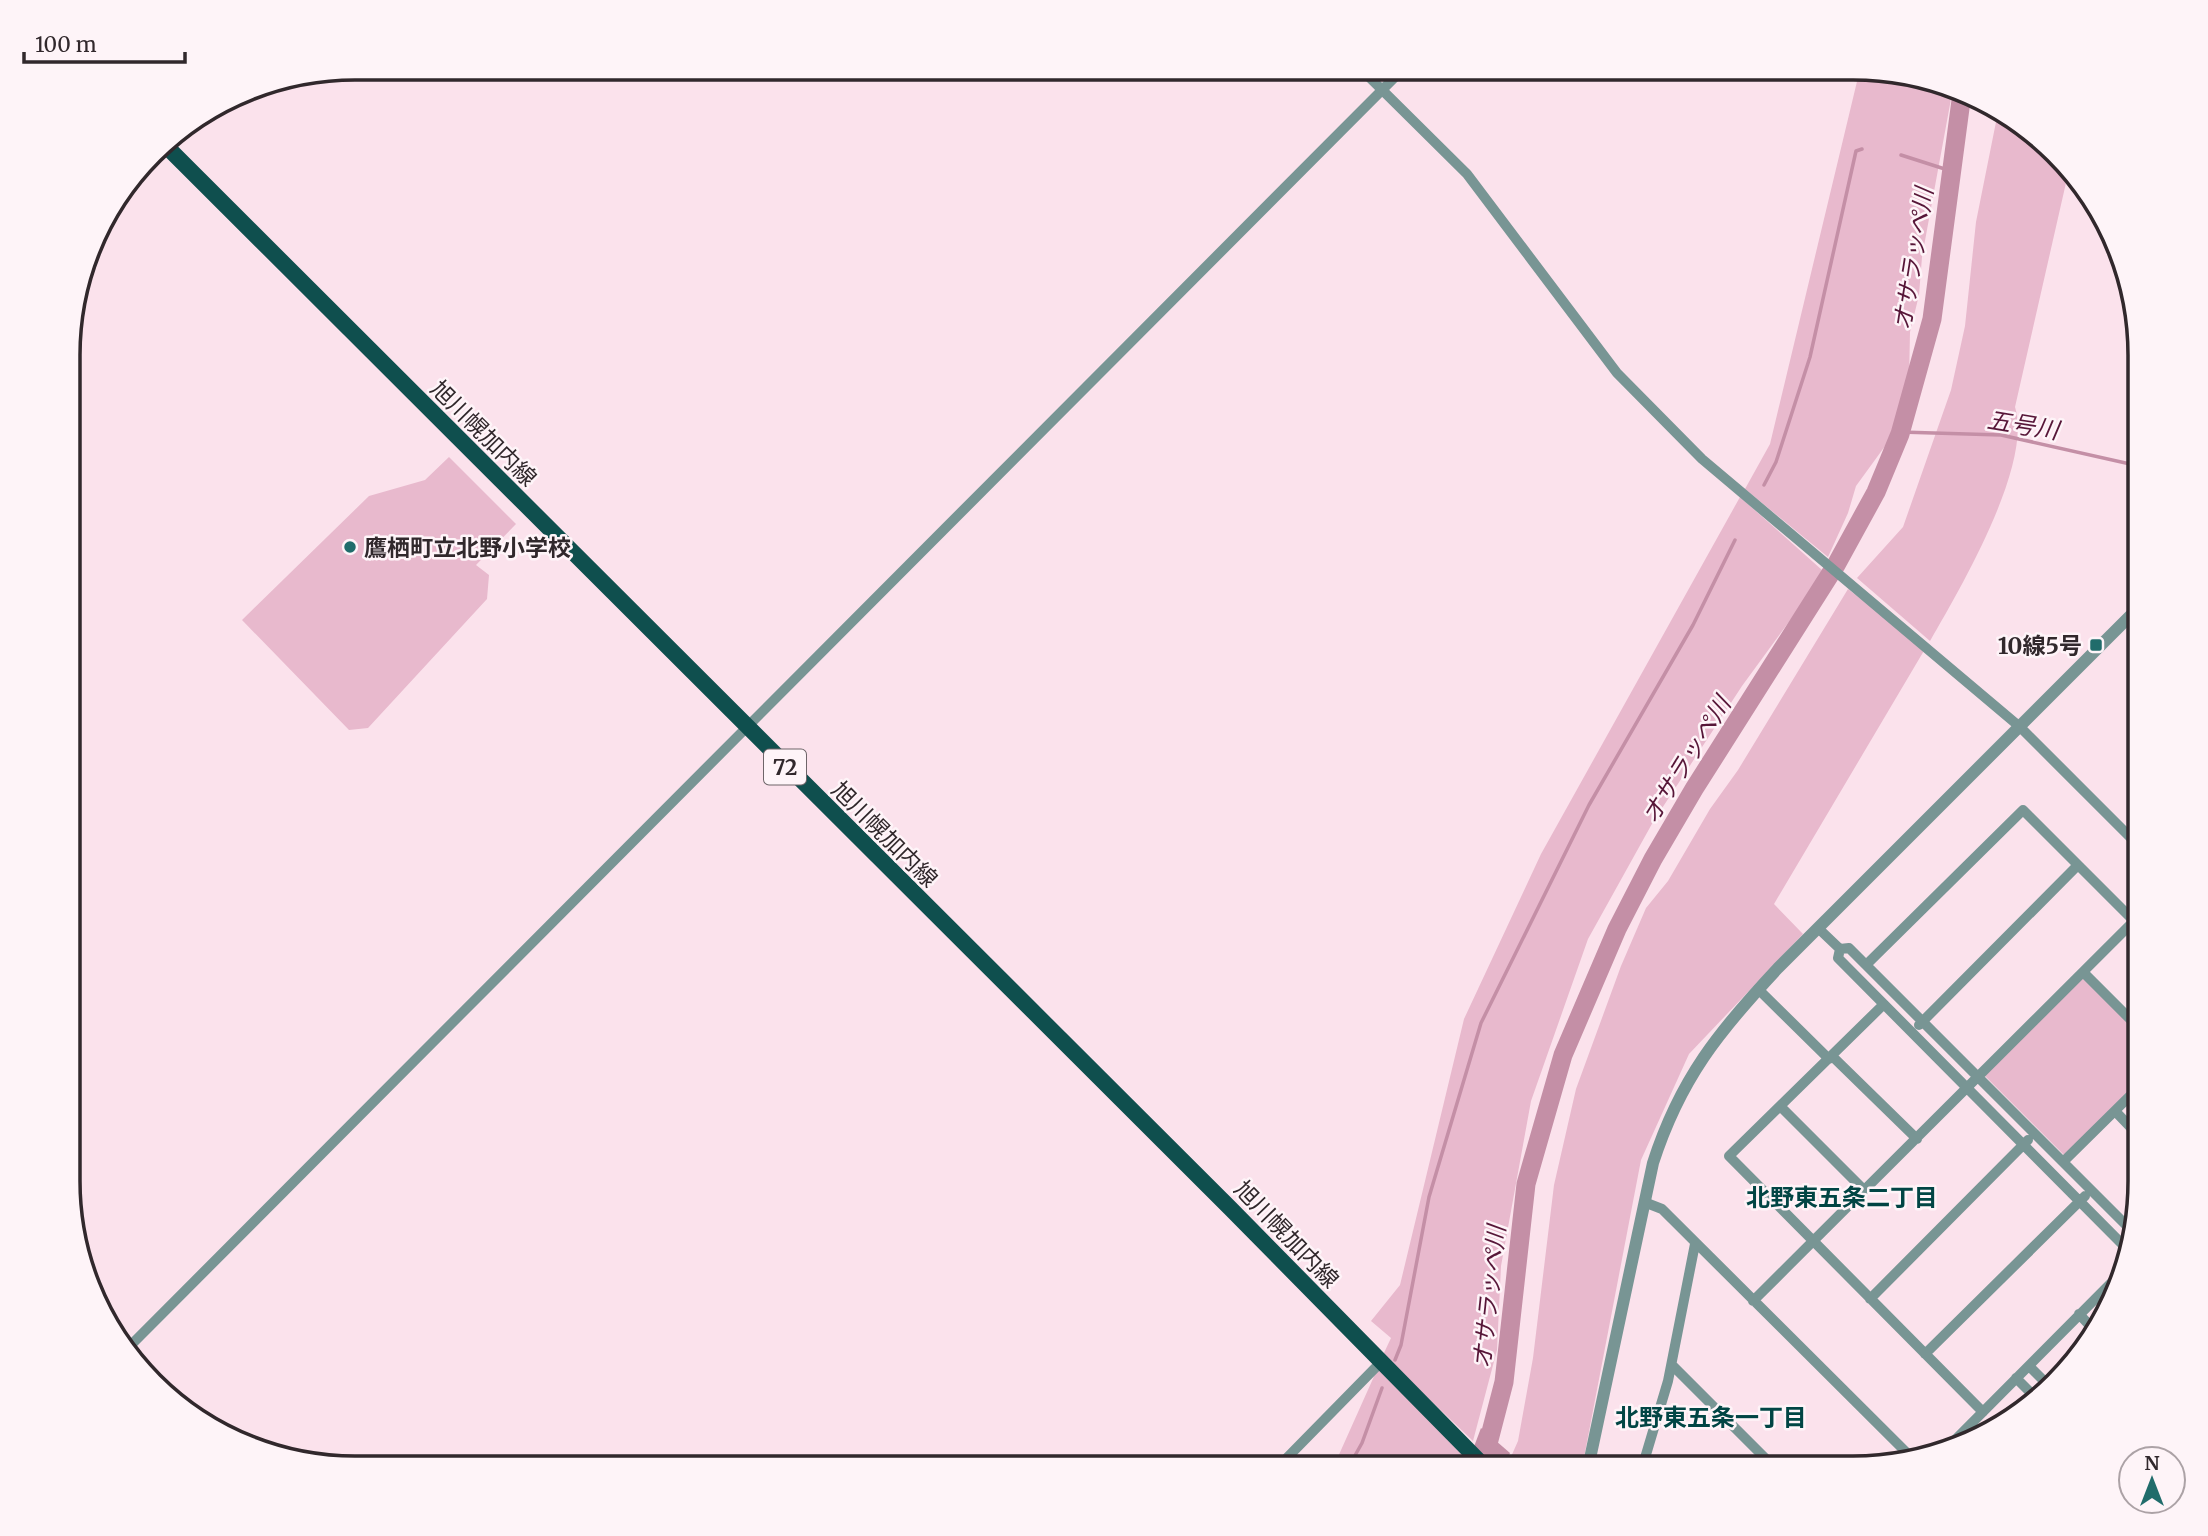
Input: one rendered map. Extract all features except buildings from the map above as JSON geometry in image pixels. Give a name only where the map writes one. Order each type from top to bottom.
[{"type":"main road","name":"旭川幌加内線","points":[[171,151],[747,729],[1210,1188],[1474,1456]]},
{"type":"street","points":[[1373,80],[1467,174],[1617,373],[1653,412],[1702,459],[2020,727],[2128,835]]},
{"type":"street","points":[[133,1343],[1391,80]]},
{"type":"street","points":[[1591,1456],[1644,1202],[1663,1132],[1699,1060],[1758,989],[2128,618]]},
{"type":"street","points":[[1866,965],[2022,810],[2128,913]]},
{"type":"street","points":[[1912,1032],[2077,866]]},
{"type":"street","points":[[1818,928],[1840,949]]},
{"type":"street","points":[[1753,1301],[2128,930]]},
{"type":"street","points":[[1840,949],[1849,948],[2124,1223]]},
{"type":"street","points":[[1840,949],[1838,958],[2120,1242]]},
{"type":"street","points":[[2083,972],[2128,1017]]},
{"type":"street","points":[[1758,989],[1917,1139]]},
{"type":"street","points":[[1883,1005],[1729,1156],[1983,1412]]},
{"type":"street","points":[[2063,1162],[2128,1098]]},
{"type":"street","points":[[1780,1106],[1864,1190]]},
{"type":"street","points":[[2115,1111],[2128,1125]]},
{"type":"street","points":[[1870,1299],[2035,1134]]},
{"type":"street","points":[[1925,1354],[2091,1190]]},
{"type":"street","points":[[1644,1202],[1662,1209],[1904,1450]]},
{"type":"street","points":[[1645,1456],[1672,1365],[1695,1244]]},
{"type":"street","points":[[1962,1433],[2106,1287]]},
{"type":"street","points":[[2079,1314],[2088,1323]]},
{"type":"street","points":[[1289,1456],[1381,1362]]},
{"type":"street","points":[[1672,1365],[1763,1456]]},
{"type":"street","points":[[2029,1366],[2042,1379]]},
{"type":"street","points":[[2016,1378],[2029,1391]]},
{"type":"shaded area","points":[[1857,80],[1906,86],[1951,99],[1922,257],[1919,295],[1910,332],[1909,381],[1888,442],[1856,486],[1848,513],[1828,557],[1745,489],[1770,444]]},
{"type":"shaded area","points":[[1996,121],[2034,149],[2066,182],[2015,407],[2018,432],[2014,461],[2004,493],[1975,559],[1930,641],[1857,578],[1903,527],[1951,390],[1965,326],[1976,222]]},
{"type":"shaded area","points":[[449,457],[516,524],[476,565],[489,575],[487,599],[368,728],[349,730],[242,620],[369,496],[425,480]]},
{"type":"shaded area","points":[[1740,497],[1822,570],[1804,601],[1742,686],[1653,822],[1588,939],[1531,1101],[1501,1266],[1497,1350],[1473,1441],[1383,1355],[1391,1338],[1371,1321],[1400,1285],[1464,1019],[1541,854]]},
{"type":"shaded area","points":[[1848,589],[1925,649],[1774,904],[1803,934],[1689,1054],[1641,1160],[1584,1456],[1511,1456],[1518,1441],[1533,1358],[1554,1185],[1576,1089],[1621,966],[1646,908],[1668,881],[1710,809],[1738,770]]},
{"type":"shaded area","points":[[2082,977],[2128,1023],[2128,1093],[2064,1155],[1985,1076]]},
{"type":"shaded area","points":[[1380,1363],[1469,1456],[1338,1456]]},
{"type":"shaded area","points":[[1481,1428],[1510,1453],[1509,1456],[1470,1456]]},
{"type":"waterway","name":"オサラッペ川","points":[[1485,1456],[1504,1382],[1526,1184],[1563,1055],[1617,929],[1653,859],[1694,789],[1836,565],[1876,492],[1900,434],[1932,319],[1961,102]]},
{"type":"waterway","points":[[1764,485],[1776,462],[1810,357],[1856,151],[1862,149]]},
{"type":"waterway","points":[[1901,155],[1951,171]]},
{"type":"waterway","name":"五号川","points":[[1900,432],[2001,435],[2128,464]]},
{"type":"waterway","points":[[1395,1360],[1401,1345],[1429,1197],[1481,1023],[1589,805],[1693,625],[1735,540]]},
{"type":"waterway","points":[[1355,1456],[1382,1388]]},
{"type":"place","name":"鷹栖町立北野小学校","points":[[350,547]]},
{"type":"place","name":"10線5号","points":[[2096,645]]},
{"type":"district","name":"北野東五条二丁目","points":[[1842,1197]]},
{"type":"district","name":"北野東五条一丁目","points":[[1711,1417]]}]
